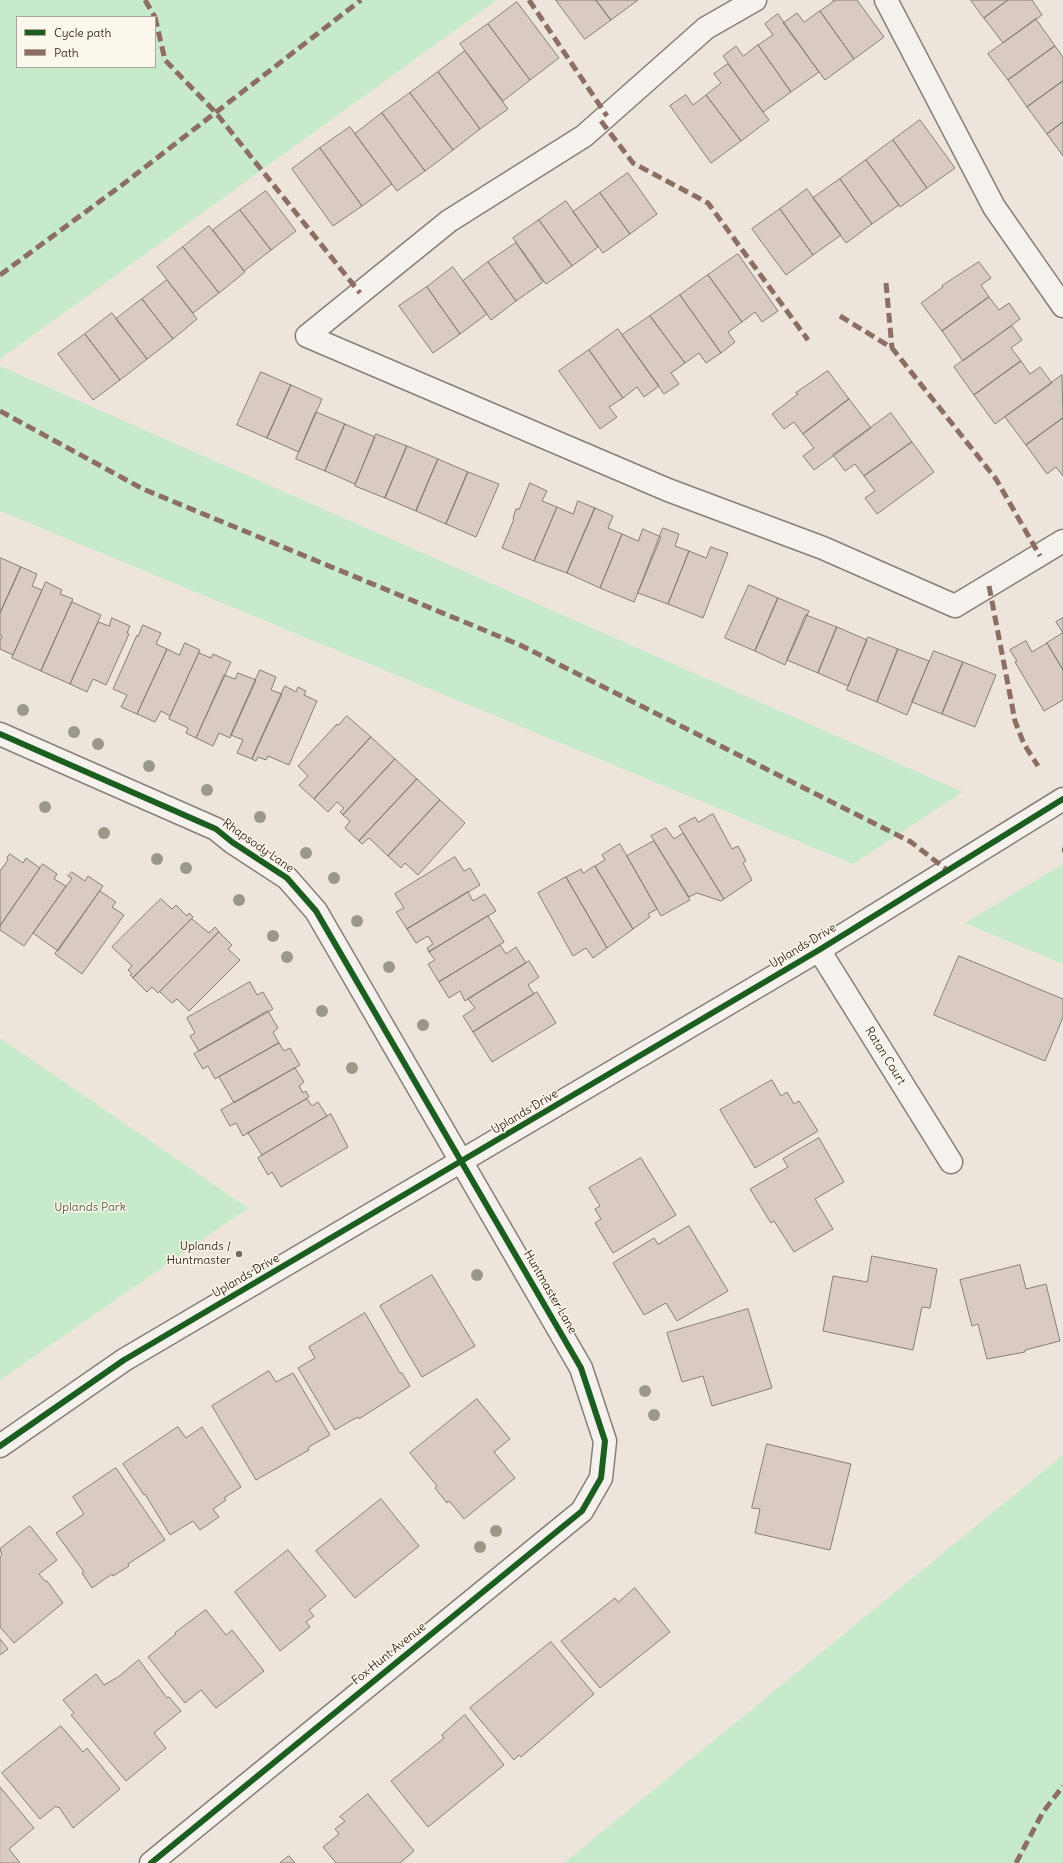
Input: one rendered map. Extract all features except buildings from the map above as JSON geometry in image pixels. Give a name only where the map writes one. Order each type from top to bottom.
[{"type":"street","points":[[755,0],[706,28],[584,136],[449,221],[307,336],[668,490],[823,548],[955,606],[1063,541]]},
{"type":"street","points":[[886,0],[994,207],[1063,306]]},
{"type":"street","name":"Rhapsody Lane","points":[[0,734],[216,829],[232,842],[287,878],[316,911],[328,930],[462,1162]]},
{"type":"street","name":"Uplands Drive","points":[[0,1446],[124,1360],[462,1162],[819,950],[1063,799]]},
{"type":"street","name":"Ratan Court","points":[[819,950],[951,1162]]},
{"type":"street","name":"Huntmaster Lane","points":[[462,1162],[581,1368],[604,1439]]},
{"type":"street","name":"Fox Hunt Avenue","points":[[151,1863],[582,1511],[601,1478],[604,1439]]},
{"type":"green space","points":[[0,0],[497,0],[0,359]]},
{"type":"green space","points":[[0,366],[963,792],[853,864],[0,511]]},
{"type":"green space","points":[[1063,864],[1063,964],[965,923]]},
{"type":"green space","name":"Uplands Park","points":[[0,1038],[248,1208],[0,1380]]},
{"type":"green space","points":[[1063,1455],[1063,1863],[564,1863]]},
{"type":"marked path","points":[[145,0],[154,16]]},
{"type":"marked path","points":[[0,275],[122,185],[361,0]]},
{"type":"marked path","points":[[529,0],[607,116]]},
{"type":"marked path","points":[[156,21],[165,60],[216,113],[360,293]]},
{"type":"marked path","points":[[601,121],[633,163],[708,203],[808,340]]},
{"type":"marked path","points":[[886,283],[892,348]]},
{"type":"marked path","points":[[840,316],[892,348],[996,479],[1040,556]]},
{"type":"marked path","points":[[0,411],[143,489],[520,645],[911,842],[947,870]]},
{"type":"marked path","points":[[989,586],[1015,721],[1024,744],[1038,766]]},
{"type":"marked path","points":[[1016,1863],[1043,1812],[1063,1786]]},
{"type":"cycle path","points":[[0,734],[216,829],[232,842],[287,878],[316,911],[581,1368],[605,1441],[601,1478],[582,1511],[151,1863]]},
{"type":"cycle path","points":[[0,1446],[124,1360],[819,950],[1063,799]]},
{"type":"place","name":"Uplands / Huntmaster","points":[[239,1254]]}]
